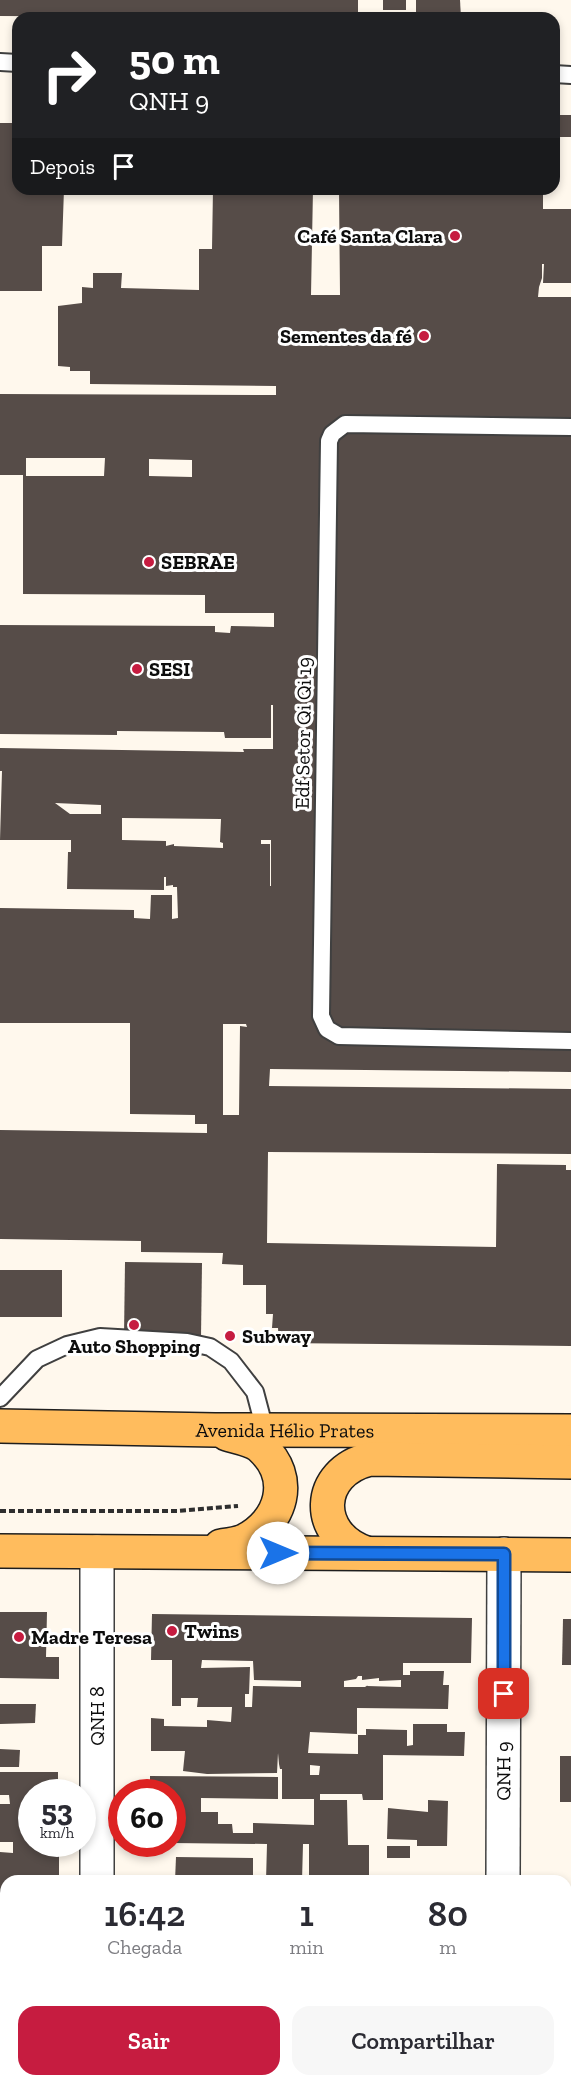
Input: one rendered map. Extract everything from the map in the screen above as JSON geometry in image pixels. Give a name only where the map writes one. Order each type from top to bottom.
[{"type":"main road","name":"Avenida Hélio Prates","points":[[0,1426],[215,1430],[571,1431]]},
{"type":"main road","points":[[190,1552],[242,1542],[262,1530],[278,1509],[281,1486],[276,1465],[260,1445],[215,1430]]},
{"type":"main road","points":[[366,1553],[342,1540],[334,1529],[327,1503],[330,1490],[337,1478],[357,1462],[370,1459],[571,1462]]},
{"type":"main road","points":[[0,1551],[571,1555]]},
{"type":"street","name":"QNH 8","points":[[97,1875],[98,1552]]},
{"type":"street","name":"QNH 9","points":[[503,1875],[504,1554]]},
{"type":"lane","name":"Edf Setor Qi Qi 19","points":[[571,427],[345,424],[332,434],[329,441],[321,1016],[327,1029],[339,1036],[571,1041]]},
{"type":"lane","points":[[0,1398],[37,1359],[67,1345],[100,1337],[187,1342],[210,1347],[231,1361],[255,1392],[265,1430]]},
{"type":"building","points":[[0,0],[358,0],[358,12],[12,12],[12,16],[0,16]]},
{"type":"building","points":[[383,0],[406,0],[406,10],[383,10]]},
{"type":"building","points":[[416,0],[460,0],[461,12],[416,12]]},
{"type":"building","points":[[560,115],[571,115],[571,137],[560,137]]},
{"type":"building","points":[[0,123],[12,123],[12,195],[64,195],[62,246],[42,246],[42,291],[0,291]]},
{"type":"building","points":[[213,195],[313,195],[311,295],[340,295],[339,195],[543,195],[543,209],[571,209],[571,283],[543,283],[544,264],[542,264],[538,297],[571,297],[571,1072],[270,1069],[269,1086],[571,1089],[571,1154],[268,1152],[267,1243],[496,1247],[497,1164],[566,1165],[566,1170],[571,1170],[571,1346],[279,1343],[278,1328],[272,1328],[273,1314],[266,1314],[266,1285],[243,1285],[243,1265],[222,1264],[223,1253],[141,1252],[141,1241],[0,1239],[0,1130],[207,1133],[207,1124],[195,1124],[195,1115],[130,1114],[130,1023],[0,1023],[0,908],[134,910],[134,918],[150,919],[151,895],[172,895],[172,919],[178,918],[177,887],[166,886],[166,877],[164,877],[164,890],[67,889],[68,852],[71,852],[71,840],[0,840],[2,771],[0,771],[0,748],[244,752],[243,749],[273,749],[273,705],[271,705],[271,738],[225,738],[224,732],[117,731],[117,735],[0,734],[0,625],[215,626],[215,632],[230,633],[231,626],[274,627],[274,613],[205,613],[205,595],[23,594],[23,475],[0,475],[0,394],[276,395],[276,386],[90,384],[90,371],[70,371],[70,367],[58,366],[58,306],[82,303],[82,287],[93,288],[93,273],[122,273],[121,288],[199,290],[199,249],[212,249]],"holes":[[[26,458],[105,458],[104,476],[26,476]],[[149,459],[192,460],[192,477],[149,476]],[[55,803],[101,805],[101,814],[70,814]],[[122,818],[221,819],[220,842],[223,843],[223,848],[174,846],[174,844],[166,846],[166,841],[122,840]],[[261,840],[271,840],[271,886],[270,844],[261,844]],[[223,1024],[246,1024],[247,1027],[240,1026],[239,1115],[223,1115]]]},
{"type":"building","points":[[125,1262],[202,1263],[201,1337],[124,1336]]},
{"type":"building","points":[[0,1270],[62,1270],[62,1317],[0,1317]]},
{"type":"building","points":[[0,1612],[47,1612],[46,1657],[59,1657],[59,1679],[0,1678]]},
{"type":"building","points":[[152,1614],[472,1618],[471,1663],[403,1663],[403,1675],[410,1675],[410,1671],[444,1671],[443,1685],[449,1685],[448,1709],[357,1708],[357,1734],[310,1732],[308,1753],[358,1754],[358,1735],[366,1735],[366,1729],[407,1730],[407,1746],[413,1745],[413,1724],[447,1724],[447,1732],[465,1732],[464,1756],[383,1755],[383,1800],[363,1800],[362,1794],[320,1794],[320,1800],[347,1800],[348,1845],[369,1845],[369,1875],[309,1875],[309,1844],[303,1844],[302,1875],[266,1875],[267,1844],[186,1843],[186,1779],[150,1779],[150,1776],[278,1777],[278,1799],[201,1798],[201,1812],[218,1812],[218,1824],[232,1824],[233,1833],[253,1833],[253,1823],[314,1825],[314,1799],[282,1799],[282,1769],[280,1769],[278,1753],[277,1773],[207,1774],[183,1771],[185,1751],[151,1751],[151,1718],[164,1719],[164,1726],[207,1727],[207,1720],[231,1722],[232,1707],[197,1707],[198,1698],[181,1698],[181,1706],[172,1706],[172,1660],[151,1660]],"holes":[[[202,1660],[253,1661],[254,1680],[301,1681],[301,1687],[253,1686],[252,1707],[245,1707],[245,1694],[249,1694],[250,1667],[201,1668]],[[358,1676],[362,1676],[362,1680],[379,1678],[379,1681],[401,1680],[401,1687],[368,1685],[344,1687],[344,1681],[356,1679]],[[310,1765],[320,1766],[319,1775],[310,1775]]]},
{"type":"building","points":[[563,1619],[571,1619],[571,1665],[562,1665]]},
{"type":"building","points":[[0,1704],[36,1704],[35,1723],[0,1724]]},
{"type":"building","points":[[0,1749],[20,1750],[19,1767],[0,1767]]},
{"type":"building","points":[[560,1756],[571,1756],[571,1802],[560,1802]]},
{"type":"building","points":[[0,1772],[58,1772],[58,1779],[18,1779],[18,1857],[59,1857],[59,1875],[0,1875],[0,1852],[13,1853],[13,1842],[0,1842],[0,1804],[10,1804],[9,1795],[0,1795]]},
{"type":"building","points":[[428,1800],[448,1801],[447,1846],[417,1846],[417,1840],[387,1839],[388,1808],[428,1812]]},
{"type":"building","points":[[387,1846],[410,1846],[410,1858],[387,1858]]},
{"type":"building","points":[[176,1857],[253,1858],[253,1875],[175,1875]]},
{"type":"place","name":"Café Santa Clara","points":[[455,236]]},
{"type":"place","name":"Sementes da fé","points":[[424,336]]},
{"type":"place","name":"SEBRAE","points":[[149,562]]},
{"type":"place","name":"SESI","points":[[137,669]]},
{"type":"place","name":"Auto Shopping","points":[[134,1325]]},
{"type":"place","name":"Subway","points":[[230,1336]]},
{"type":"place","name":"Twins","points":[[172,1631]]},
{"type":"place","name":"Madre Teresa","points":[[19,1637]]},
{"type":"route","points":[[278,1553],[504,1554],[504,1694]]}]
